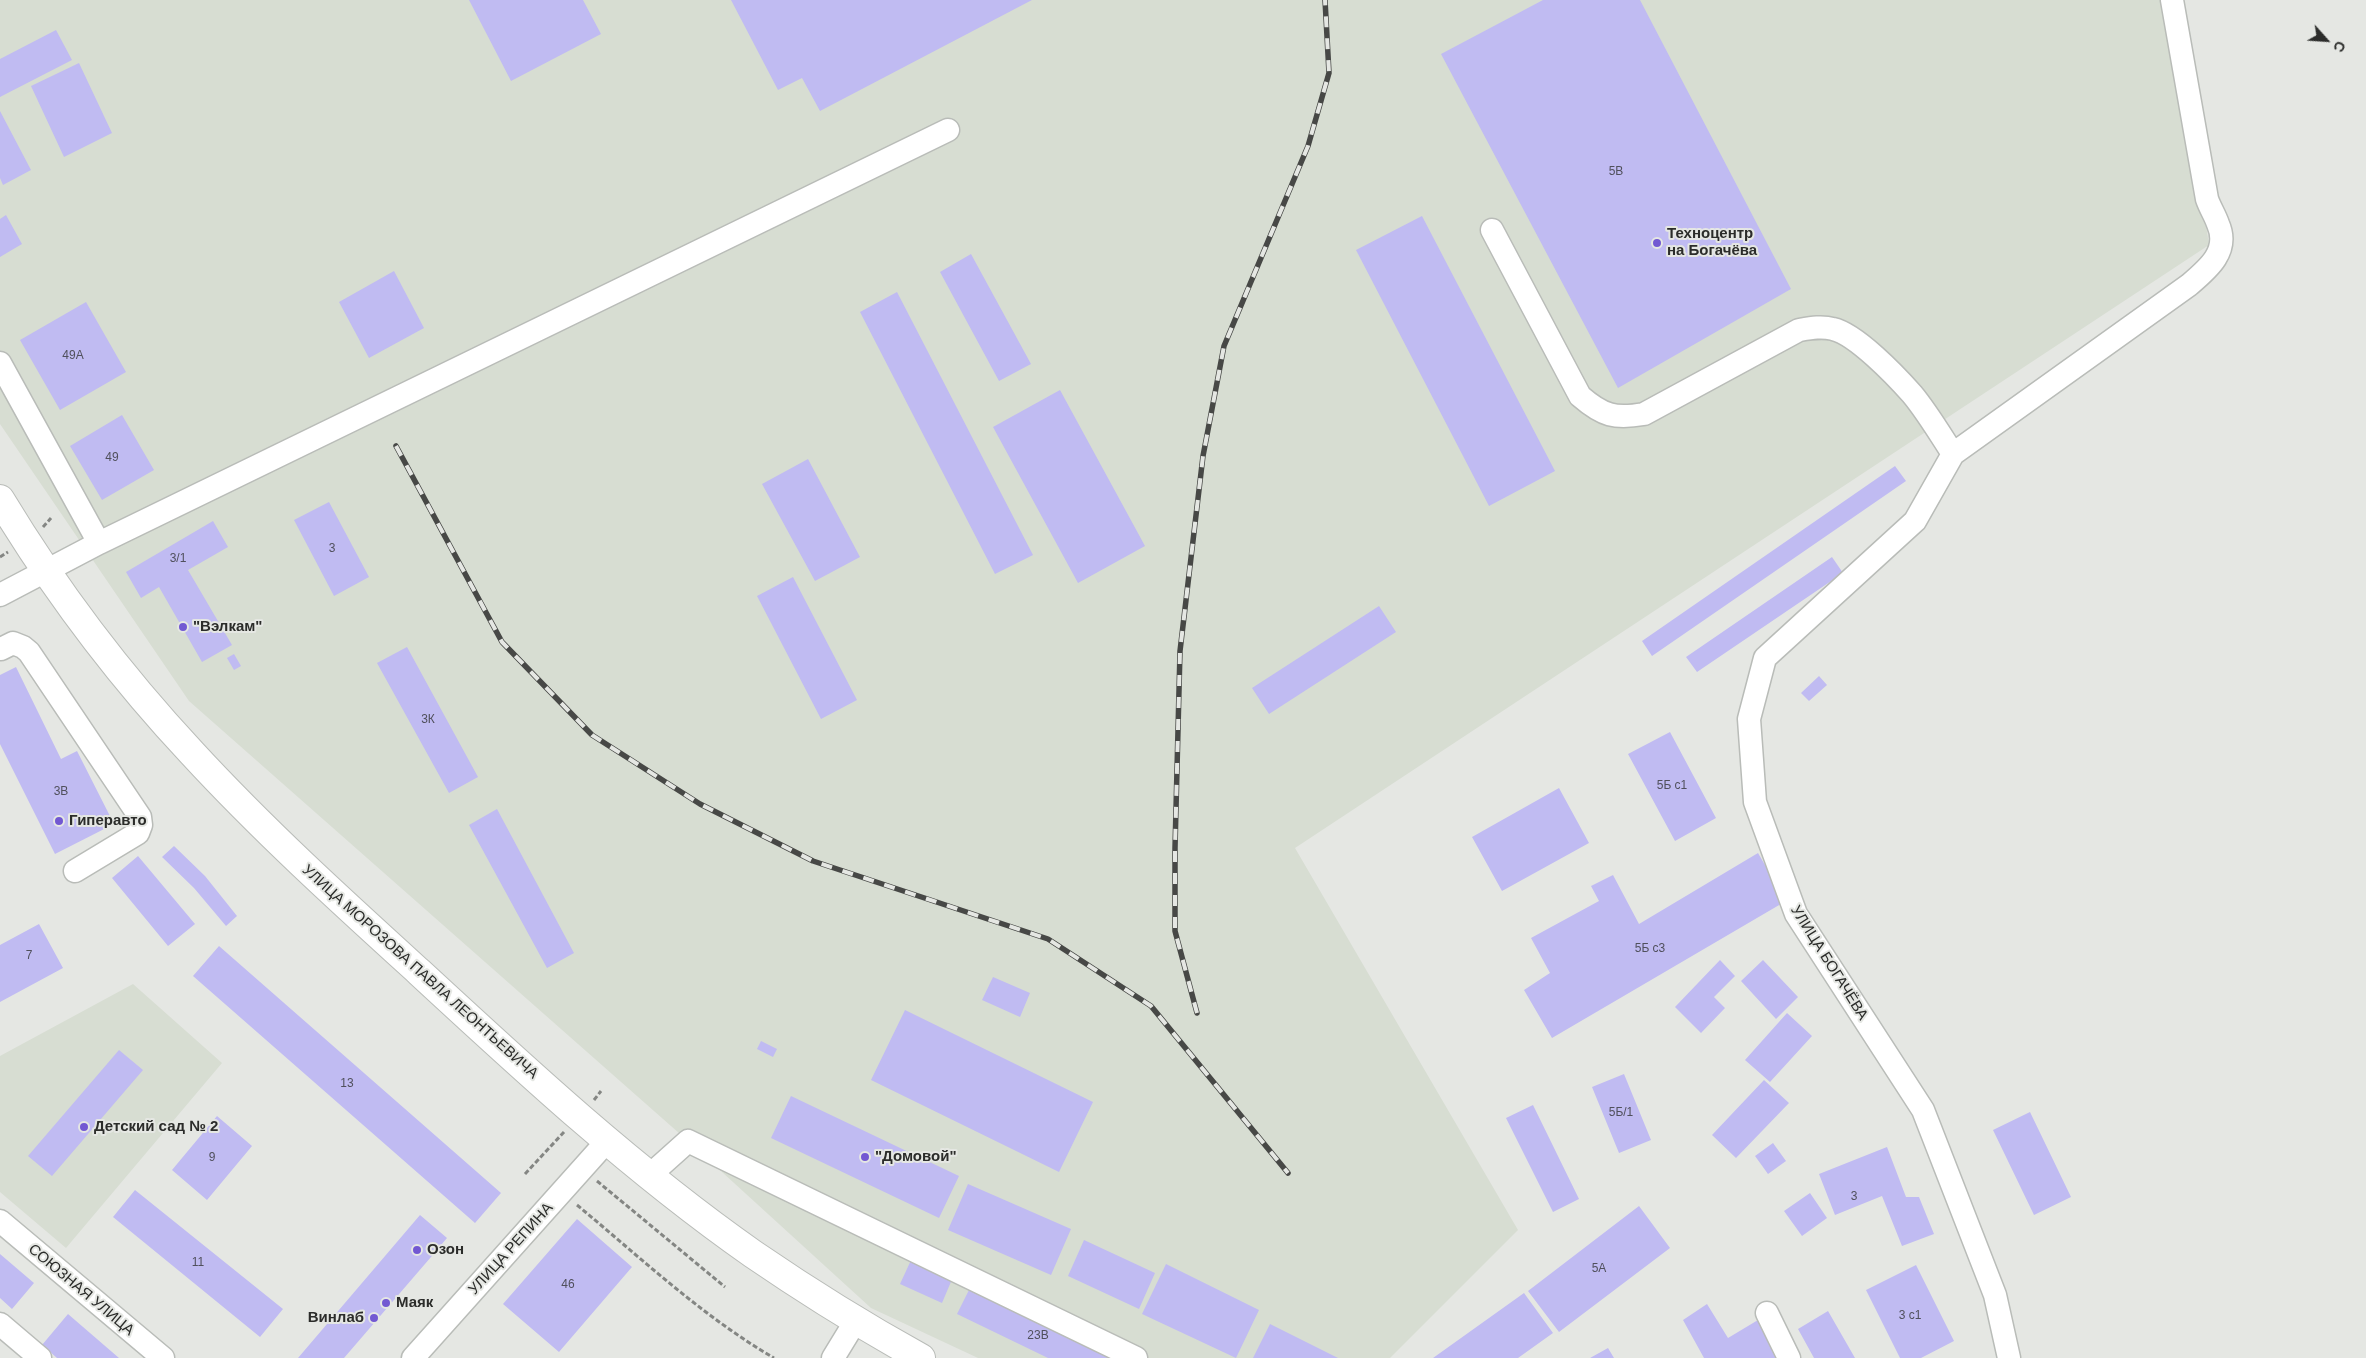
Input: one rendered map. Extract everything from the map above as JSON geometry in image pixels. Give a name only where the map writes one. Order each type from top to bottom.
[{"type":"main road","name":"УЛИЦА МОРОЗОВА ПАВЛА ЛЕОНТЬЕВИЧА","points":[[0,499],[46,570],[124,676],[192,754],[312,873],[472,1022],[650,1175],[752,1253],[855,1322],[921,1358]]},
{"type":"street","points":[[1492,230],[1580,396],[1594,408],[1610,416],[1627,417],[1644,414],[1799,330],[1815,327],[1834,329],[1848,335],[1861,344],[1912,394],[1953,454],[2189,285],[2207,270],[2220,253],[2222,238],[2219,224],[2207,199],[2172,0]]},
{"type":"street","points":[[0,594],[99,543],[948,130]]},
{"type":"street","points":[[0,364],[99,543]]},
{"type":"street","name":"УЛИЦА БОГАЧЁВА","points":[[1953,454],[1915,521],[1765,658],[1749,719],[1755,802],[1796,914],[1923,1110],[1995,1295],[2009,1358]]},
{"type":"street","points":[[0,648],[13,644],[23,647],[29,652],[140,817],[141,825],[138,832],[75,871]]},
{"type":"street","name":"УЛИЦА РЕПИНА","points":[[414,1358],[608,1140]]},
{"type":"street","points":[[650,1175],[688,1141],[1136,1358]]},
{"type":"street","name":"СОЮЗНАЯ УЛИЦА","points":[[0,1221],[163,1358]]},
{"type":"street","points":[[1767,1313],[1789,1358]]},
{"type":"street","points":[[833,1358],[855,1322]]},
{"type":"street","points":[[0,1324],[40,1358]]},
{"type":"path","points":[[583,1169],[725,1287]]},
{"type":"path","points":[[562,1192],[708,1315],[738,1337],[774,1358]]},
{"type":"shaded area","points":[[0,0],[2172,0],[2209,245],[1295,848],[1518,1230],[1390,1358],[978,1358],[871,1308],[688,1141],[189,701],[0,424]]},
{"type":"shaded area","name":"Детский сад № 2","points":[[133,984],[222,1063],[66,1248],[0,1192],[0,1056]]},
{"type":"building","points":[[469,0],[583,0],[601,34],[511,81]]},
{"type":"building","points":[[731,0],[1032,0],[820,111],[802,78],[778,90]]},
{"type":"building","points":[[1543,0],[1640,0],[1791,289],[1618,388],[1441,54]]},
{"type":"building","points":[[56,30],[72,60],[0,97],[0,59]]},
{"type":"building","points":[[79,63],[112,133],[64,157],[31,86]]},
{"type":"building","points":[[0,111],[31,170],[3,185],[0,178]]},
{"type":"building","points":[[6,215],[22,244],[0,257],[0,219]]},
{"type":"building","points":[[1422,216],[1555,471],[1489,506],[1356,250]]},
{"type":"building","points":[[971,254],[1031,364],[999,381],[940,272]]},
{"type":"building","points":[[394,271],[424,328],[369,358],[339,302]]},
{"type":"building","points":[[897,292],[1033,555],[995,574],[860,312]]},
{"type":"building","points":[[86,302],[126,372],[60,410],[20,340]]},
{"type":"building","points":[[1060,390],[1145,546],[1078,583],[993,427]]},
{"type":"building","points":[[122,415],[154,470],[102,500],[70,446]]},
{"type":"building","points":[[808,459],[860,557],[815,581],[762,484]]},
{"type":"building","points":[[1895,466],[1906,481],[1652,656],[1642,641]]},
{"type":"building","points":[[329,502],[369,577],[334,596],[294,520]]},
{"type":"building","points":[[213,521],[228,547],[188,570],[232,645],[202,662],[159,587],[141,598],[126,572]]},
{"type":"building","points":[[1832,557],[1843,573],[1697,672],[1686,657]]},
{"type":"building","points":[[793,577],[857,700],[821,719],[757,596]]},
{"type":"building","points":[[1379,606],[1396,632],[1269,714],[1252,688]]},
{"type":"building","points":[[407,647],[478,777],[449,793],[377,663]]},
{"type":"building","points":[[234,654],[241,666],[234,670],[227,658]]},
{"type":"building","points":[[16,667],[61,759],[77,751],[114,824],[55,854],[0,744],[0,675]]},
{"type":"building","points":[[1819,676],[1827,685],[1809,701],[1801,693]]},
{"type":"building","points":[[1670,732],[1716,818],[1675,841],[1628,754]]},
{"type":"building","points":[[1559,788],[1589,843],[1502,891],[1472,837]]},
{"type":"building","points":[[497,809],[574,953],[547,968],[469,825]]},
{"type":"building","points":[[174,846],[205,876],[237,916],[226,926],[194,888],[162,857]]},
{"type":"building","points":[[1758,853],[1786,901],[1552,1038],[1524,990],[1550,973],[1531,938],[1599,901],[1591,886],[1613,875],[1639,924]]},
{"type":"building","points":[[138,856],[195,924],[168,946],[112,878]]},
{"type":"building","points":[[39,924],[63,968],[0,1002],[0,945]]},
{"type":"building","points":[[219,946],[501,1193],[475,1223],[193,976]]},
{"type":"building","points":[[1720,960],[1735,976],[1714,997],[1725,1008],[1701,1033],[1675,1007]]},
{"type":"building","points":[[1763,960],[1798,997],[1776,1019],[1741,981]]},
{"type":"building","points":[[993,977],[1030,993],[1020,1017],[982,1000]]},
{"type":"building","points":[[905,1010],[1093,1102],[1059,1172],[871,1080]]},
{"type":"building","points":[[1787,1013],[1812,1036],[1770,1082],[1745,1060]]},
{"type":"building","points":[[761,1041],[777,1049],[773,1057],[757,1049]]},
{"type":"building","points":[[119,1050],[143,1070],[52,1176],[28,1156]]},
{"type":"building","points":[[1624,1074],[1651,1140],[1619,1153],[1592,1087]]},
{"type":"building","points":[[1764,1080],[1789,1103],[1736,1158],[1712,1135]]},
{"type":"building","name":"\"Домовой\"","points":[[791,1096],[959,1176],[939,1218],[771,1138]]},
{"type":"building","points":[[1533,1105],[1579,1199],[1553,1212],[1506,1118]]},
{"type":"building","points":[[2030,1112],[2071,1197],[2034,1215],[1993,1130]]},
{"type":"building","points":[[217,1116],[252,1146],[207,1200],[172,1170]]},
{"type":"building","points":[[1773,1143],[1786,1161],[1768,1174],[1755,1156]]},
{"type":"building","points":[[1887,1147],[1906,1197],[1919,1197],[1934,1234],[1902,1246],[1882,1196],[1835,1215],[1819,1174]]},
{"type":"building","points":[[968,1184],[1071,1229],[1051,1275],[948,1230]]},
{"type":"building","points":[[135,1190],[283,1309],[260,1337],[113,1217]]},
{"type":"building","points":[[1810,1193],[1827,1218],[1802,1236],[1784,1211]]},
{"type":"building","points":[[1639,1206],[1670,1248],[1559,1332],[1528,1291]]},
{"type":"building","points":[[420,1215],[447,1238],[431,1257],[344,1358],[298,1358]]},
{"type":"building","points":[[577,1219],[632,1267],[559,1352],[503,1304]]},
{"type":"building","points":[[1084,1240],[1155,1273],[1139,1309],[1068,1276]]},
{"type":"building","points":[[0,1254],[34,1283],[12,1309],[0,1298]]},
{"type":"building","points":[[912,1258],[953,1277],[942,1303],[900,1284]]},
{"type":"building","points":[[1166,1264],[1259,1310],[1236,1358],[1142,1314]]},
{"type":"building","points":[[1916,1265],[1954,1341],[1921,1358],[1900,1358],[1866,1290]]},
{"type":"building","points":[[971,1286],[1118,1358],[1048,1358],[957,1314]]},
{"type":"building","points":[[1524,1293],[1553,1333],[1518,1358],[1433,1358]]},
{"type":"building","points":[[1707,1304],[1728,1338],[1758,1320],[1778,1358],[1704,1358],[1683,1320]]},
{"type":"building","points":[[1828,1311],[1855,1358],[1814,1358],[1798,1329]]},
{"type":"building","points":[[68,1314],[119,1358],[57,1358],[42,1345]]},
{"type":"building","points":[[1270,1324],[1338,1358],[1253,1358]]},
{"type":"building","points":[[1608,1348],[1614,1358],[1590,1358]]},
{"type":"railway","points":[[1197,1013],[1175,931],[1175,848],[1180,651],[1203,456],[1224,346],[1308,146],[1329,73],[1325,0]]},
{"type":"railway","points":[[396,446],[502,642],[592,735],[700,804],[813,861],[1048,939],[1151,1006],[1288,1173]]},
{"type":"place","name":"Техноцентр на Богачёва","points":[[1657,243]]},
{"type":"place","name":"\"Вэлкам\"","points":[[183,627]]},
{"type":"place","name":"Гиперавто","points":[[59,821]]},
{"type":"place","name":"Детский сад № 2","points":[[84,1127]]},
{"type":"place","name":"\"Домовой\"","points":[[865,1157]]},
{"type":"place","name":"Озон","points":[[417,1250]]},
{"type":"place","name":"Маяк","points":[[386,1303]]},
{"type":"place","name":"Винлаб","points":[[374,1318]]}]
